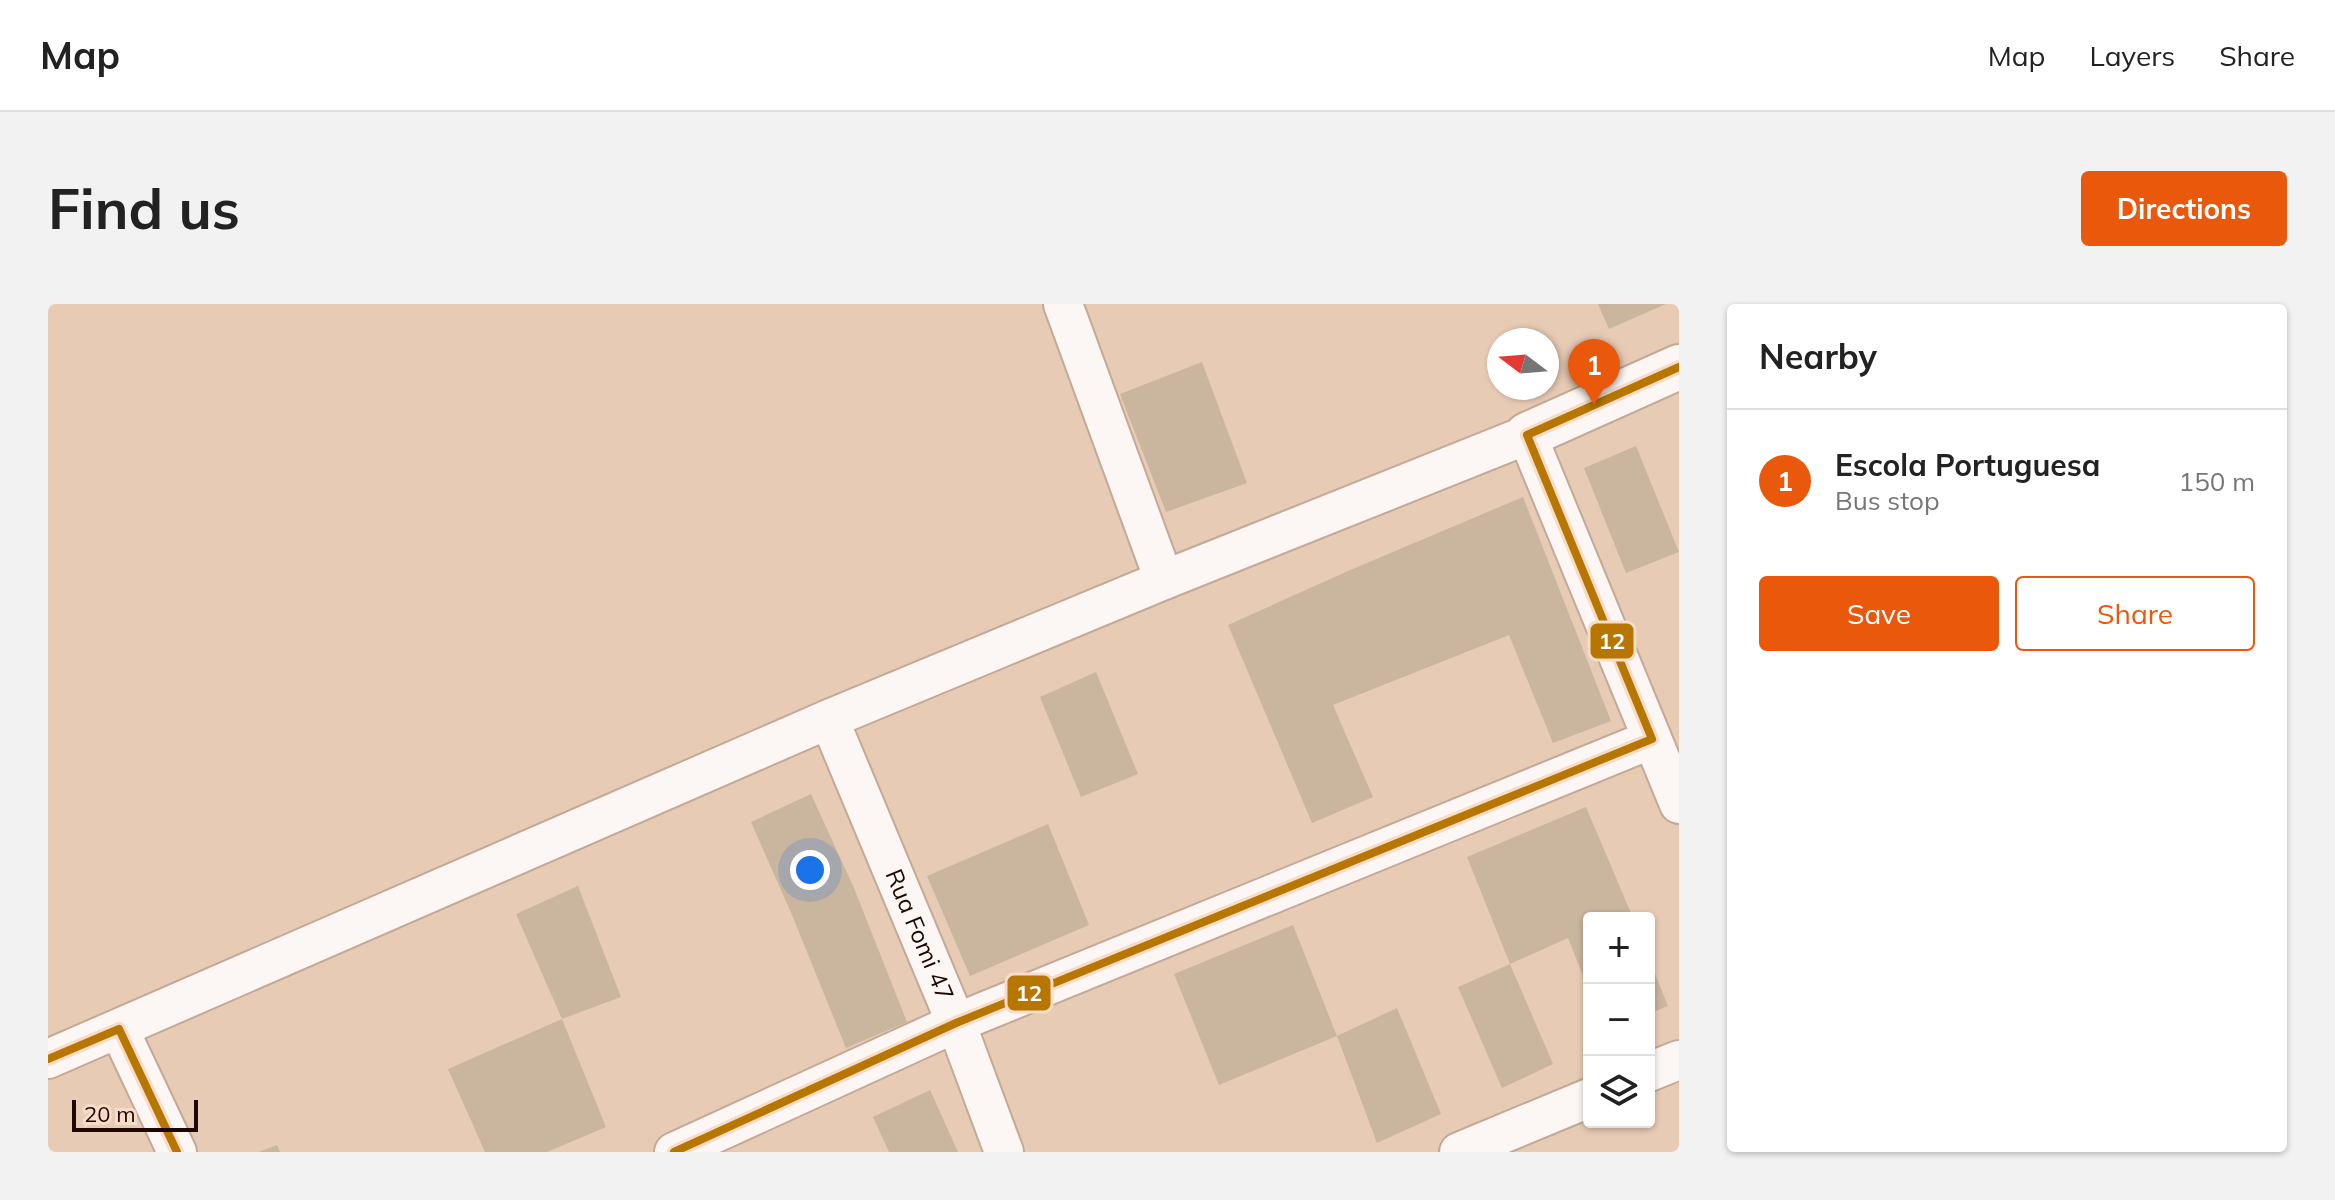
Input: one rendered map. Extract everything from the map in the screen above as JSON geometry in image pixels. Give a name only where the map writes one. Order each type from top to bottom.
[{"type":"street","points":[[1063,304],[1164,580]]},
{"type":"street","points":[[48,1059],[829,719],[1164,580],[1527,435],[1679,367]]},
{"type":"street","points":[[1527,435],[1679,804]]},
{"type":"street","name":"Rua Fomi 47","points":[[829,719],[956,1023],[1004,1152]]},
{"type":"street","points":[[674,1152],[956,1023],[1652,739]]},
{"type":"street","points":[[119,1029],[177,1152]]},
{"type":"street","points":[[1655,1070],[1679,1060]]},
{"type":"street","points":[[1459,1152],[1583,1100]]},
{"type":"building","points":[[1598,304],[1666,304],[1609,329]]},
{"type":"building","points":[[1202,362],[1247,483],[1166,512],[1120,394]]},
{"type":"building","points":[[1636,446],[1679,552],[1626,573],[1584,468]]},
{"type":"building","points":[[1523,497],[1611,721],[1553,743],[1509,635],[1333,705],[1373,797],[1312,823],[1228,625]]},
{"type":"building","points":[[1096,672],[1138,774],[1081,797],[1040,697]]},
{"type":"building","points":[[811,794],[854,888],[907,1022],[846,1048],[751,822]]},
{"type":"building","points":[[1586,807],[1630,912],[1583,912],[1583,976],[1568,938],[1510,964],[1467,857]]},
{"type":"building","points":[[1048,824],[1089,925],[970,976],[927,876]]},
{"type":"building","points":[[578,886],[621,997],[562,1019],[516,914]]},
{"type":"building","points":[[1293,925],[1337,1036],[1219,1085],[1174,974]]},
{"type":"building","points":[[1510,964],[1553,1064],[1502,1088],[1458,987]]},
{"type":"building","points":[[1655,974],[1668,1006],[1655,1011]]},
{"type":"building","points":[[1397,1008],[1441,1114],[1377,1143],[1337,1036]]},
{"type":"building","points":[[562,1019],[606,1127],[547,1152],[485,1152],[448,1069]]},
{"type":"building","points":[[930,1090],[958,1152],[889,1152],[873,1117]]},
{"type":"building","points":[[277,1145],[280,1152],[259,1152]]},
{"type":"transit line","name":"12","points":[[674,1152],[956,1023],[1652,739],[1527,435],[1679,367]]},
{"type":"transit line","name":"12","points":[[48,1059],[119,1029],[177,1152]]},
{"type":"place","name":"Escola Portuguesa","points":[[1594,405]]}]
